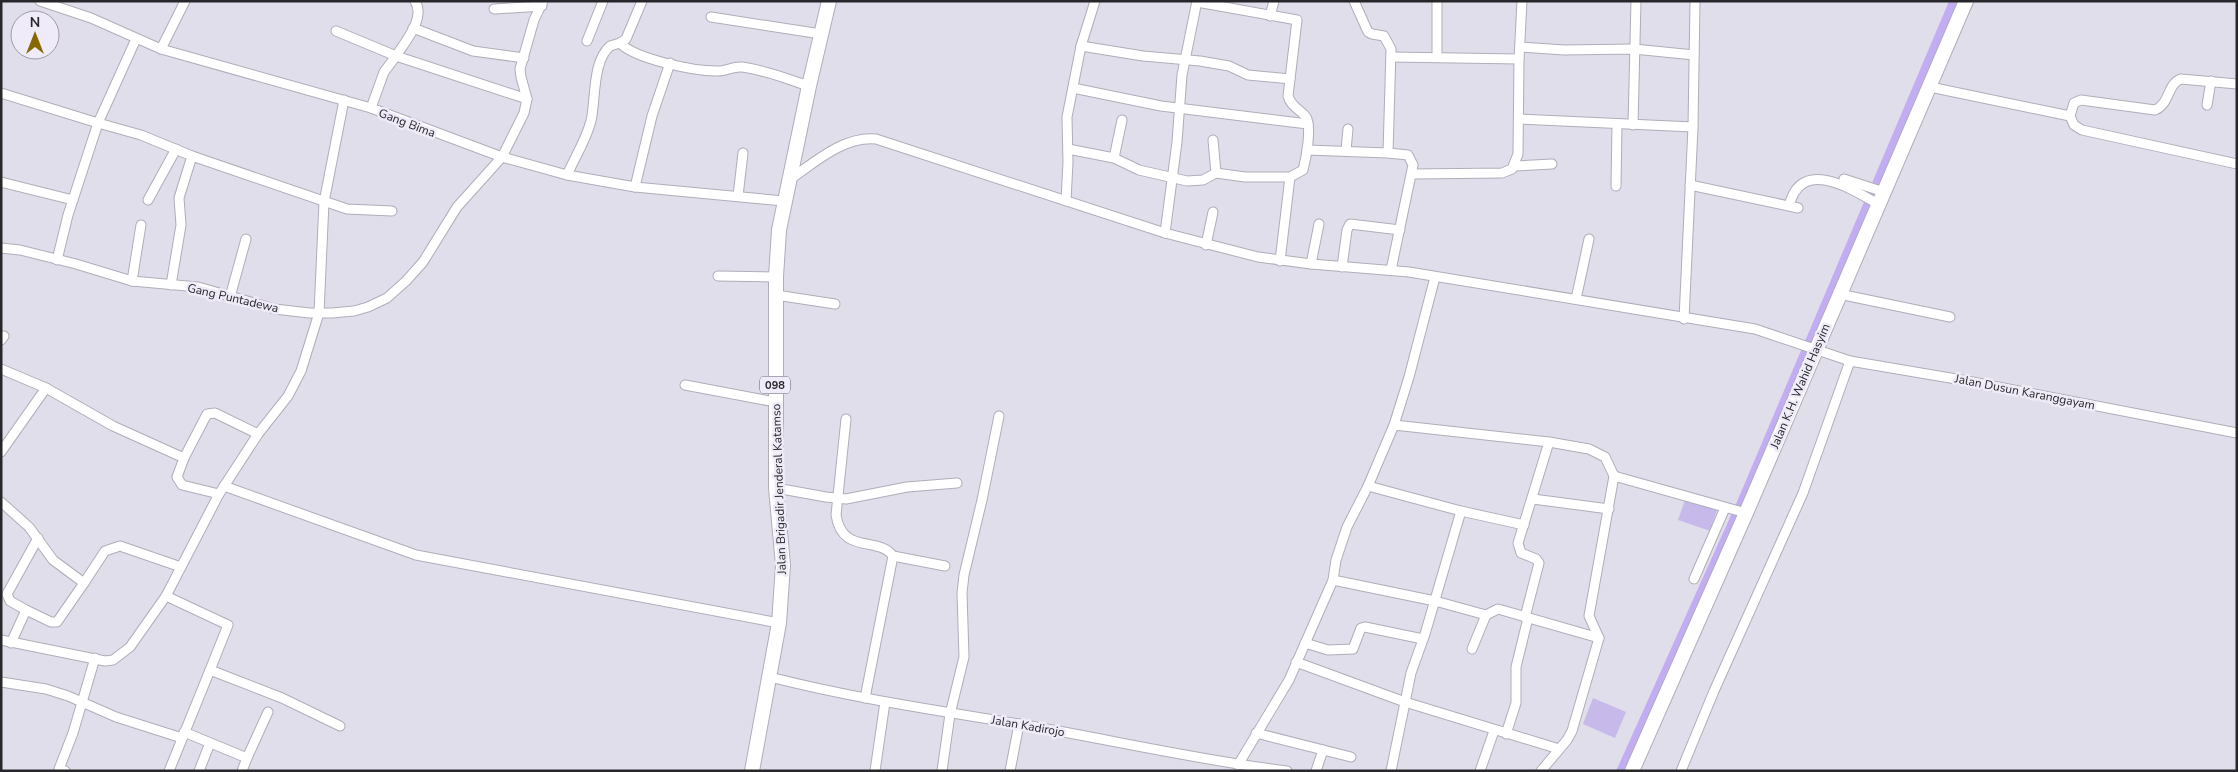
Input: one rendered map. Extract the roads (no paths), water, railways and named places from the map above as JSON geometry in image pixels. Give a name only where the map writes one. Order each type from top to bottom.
[{"type":"main road","name":"Jalan Brigadir Jenderal Katamso","points":[[752,771],[779,624],[783,565],[776,488],[776,277],[779,230],[788,180],[830,1]]},
{"type":"main road","name":"Jalan K.H. Wahid Hasyim","points":[[1632,771],[1745,513],[1812,349],[1839,294],[1874,196],[1930,87],[1966,1]]},
{"type":"street","name":"Gang Bima","points":[[40,1],[91,18],[136,39],[161,48],[371,108],[502,157],[567,175],[635,187],[784,201]]},
{"type":"street","points":[[161,48],[185,1]]},
{"type":"street","points":[[371,108],[384,72],[413,28],[418,12],[415,1]]},
{"type":"street","points":[[587,41],[604,1]]},
{"type":"street","points":[[567,175],[589,127],[594,105],[595,79],[604,54],[610,46],[620,44],[626,39],[642,1]]},
{"type":"street","points":[[1066,201],[1067,117],[1081,46],[1095,1]]},
{"type":"street","points":[[1270,16],[1274,1]]},
{"type":"street","points":[[1354,1],[1368,32],[1386,37],[1392,57],[1388,153]]},
{"type":"street","points":[[1437,1],[1437,57]]},
{"type":"street","points":[[1412,174],[1502,173],[1510,171],[1515,166],[1518,154],[1522,1]]},
{"type":"street","points":[[1633,125],[1636,1]]},
{"type":"street","points":[[1684,319],[1693,127],[1695,1]]},
{"type":"street","points":[[1068,149],[1114,158],[1139,170],[1172,179],[1198,181],[1216,173],[1244,177],[1290,177],[1303,170],[1308,124],[1306,118],[1288,99],[1297,20],[1197,2],[1185,60],[1172,179],[1165,234]]},
{"type":"street","points":[[494,9],[542,4]]},
{"type":"street","points":[[527,100],[520,69],[534,20],[542,4]]},
{"type":"street","points":[[711,17],[821,34]]},
{"type":"street","points":[[413,28],[473,51],[524,58]]},
{"type":"street","points":[[336,31],[396,56],[527,100]]},
{"type":"street","points":[[57,260],[73,200],[98,123],[136,39]]},
{"type":"street","points":[[620,44],[639,55],[670,64],[718,72],[740,66],[809,86]]},
{"type":"street","points":[[1081,46],[1143,56],[1229,66],[1248,75],[1290,79]]},
{"type":"street","points":[[1520,47],[1558,50],[1634,48],[1694,55]]},
{"type":"street","points":[[1392,57],[1519,59]]},
{"type":"street","points":[[635,187],[652,116],[670,64]]},
{"type":"street","points":[[2237,84],[2190,78],[2177,80],[2163,106],[2155,110],[2081,100],[2074,103],[2070,116],[2074,125],[2082,130],[2237,164]]},
{"type":"street","points":[[2207,105],[2211,81]]},
{"type":"street","points":[[1930,87],[2070,116]]},
{"type":"street","points":[[1073,88],[1161,106],[1308,124]]},
{"type":"street","points":[[1,93],[64,108],[98,123],[141,135],[192,156],[347,209],[392,211]]},
{"type":"street","points":[[1,641],[113,660],[130,647],[166,596],[222,490],[258,434],[280,408],[295,385],[307,356],[319,313],[324,202],[344,100]]},
{"type":"street","name":"Gang Puntadewa","points":[[1,248],[20,250],[132,281],[198,287],[275,309],[319,313],[354,311],[376,304],[393,294],[423,262],[457,207],[502,157],[524,113],[527,100]]},
{"type":"street","points":[[1519,119],[1693,127]]},
{"type":"street","points":[[1114,158],[1122,120]]},
{"type":"street","points":[[1616,186],[1617,124]]},
{"type":"street","points":[[1346,150],[1348,129]]},
{"type":"street","name":"Jalan Dusun Karanggayam","points":[[788,180],[846,143],[868,138],[886,141],[1165,234],[1280,261],[1391,270],[1576,299],[1754,330],[1850,361],[1962,380],[2237,433]]},
{"type":"street","points":[[1212,140],[1216,173]]},
{"type":"street","points":[[148,200],[176,149]]},
{"type":"street","points":[[1306,150],[1346,150],[1408,155],[1413,162],[1391,270]]},
{"type":"street","points":[[738,196],[743,153]]},
{"type":"street","points":[[171,285],[181,225],[179,198],[192,156]]},
{"type":"street","points":[[1515,166],[1552,164]]},
{"type":"street","points":[[1280,261],[1290,177]]},
{"type":"street","points":[[1844,179],[1860,184],[1874,196]]},
{"type":"street","points":[[1690,185],[1794,207],[1791,197],[1798,186],[1809,180],[1844,186],[1874,196]]},
{"type":"street","points":[[1,182],[73,200]]},
{"type":"street","points":[[1206,245],[1214,212]]},
{"type":"street","points":[[1311,264],[1319,224]]},
{"type":"street","points":[[1342,267],[1347,230],[1350,224],[1400,230]]},
{"type":"street","points":[[132,281],[141,225]]},
{"type":"street","points":[[230,297],[246,239]]},
{"type":"street","points":[[1576,299],[1589,239]]},
{"type":"street","points":[[718,276],[776,277]]},
{"type":"street","points":[[1238,765],[1285,687],[1333,580],[1336,560],[1347,527],[1368,486],[1394,425],[1409,377],[1435,277]]},
{"type":"street","points":[[1839,294],[1950,317]]},
{"type":"street","points":[[776,295],[835,304]]},
{"type":"street","points":[[1681,771],[1714,691],[1803,494],[1850,361]]},
{"type":"street","points":[[1,369],[46,388],[113,426],[184,458]]},
{"type":"street","points":[[685,385],[776,402]]},
{"type":"street","points":[[1,452],[46,388]]},
{"type":"street","points":[[258,434],[215,413],[207,414],[184,458],[177,477],[179,482],[182,485],[222,490],[416,555],[779,624]]},
{"type":"street","points":[[942,771],[950,714],[964,657],[962,593],[964,575],[999,416]]},
{"type":"street","points":[[846,419],[838,499],[838,523],[845,535],[850,539],[886,550],[893,556],[945,566]]},
{"type":"street","points":[[1394,425],[1549,442],[1596,451],[1608,461],[1614,476],[1589,616],[1599,638],[1576,721],[1567,740],[1541,771]]},
{"type":"street","points":[[1506,734],[1516,703],[1516,667],[1539,563],[1519,550],[1518,543],[1549,442]]},
{"type":"street","points":[[1614,476],[1745,513]]},
{"type":"street","points":[[776,488],[838,499],[907,487],[957,483]]},
{"type":"street","points":[[1368,486],[1461,511],[1524,525]]},
{"type":"street","points":[[1533,499],[1608,509]]},
{"type":"street","points":[[1,502],[21,519],[38,538],[53,560],[84,583]]},
{"type":"street","points":[[1694,579],[1727,508]]},
{"type":"street","points":[[1391,771],[1411,673],[1435,601],[1461,511]]},
{"type":"street","points":[[38,538],[7,594],[10,601],[51,622],[57,622],[105,551],[120,546],[181,567]]},
{"type":"street","points":[[865,698],[893,556]]},
{"type":"street","points":[[1333,580],[1435,601],[1486,615]]},
{"type":"street","points":[[166,596],[228,625],[169,771]]},
{"type":"street","points":[[1472,649],[1486,615],[1498,609],[1599,638]]},
{"type":"street","points":[[11,643],[26,610]]},
{"type":"street","points":[[1305,643],[1328,650],[1350,649],[1356,645],[1361,628],[1365,627],[1423,639]]},
{"type":"street","points":[[61,770],[95,658]]},
{"type":"street","points":[[1296,662],[1405,702],[1559,750]]},
{"type":"street","points":[[210,670],[282,698],[340,726]]},
{"type":"street","name":"Jalan Kadirojo","points":[[770,677],[834,693],[950,714],[1019,724],[1238,765],[1287,771]]},
{"type":"street","points":[[1,682],[46,689],[81,701],[116,718],[210,743],[246,758]]},
{"type":"street","points":[[875,771],[885,702]]},
{"type":"street","points":[[242,771],[246,758],[268,712]]},
{"type":"street","points":[[1010,771],[1019,724]]},
{"type":"street","points":[[1480,771],[1494,731]]},
{"type":"street","points":[[1256,733],[1351,757]]},
{"type":"street","points":[[199,771],[210,743]]},
{"type":"street","points":[[1316,771],[1323,750]]},
{"type":"waterway","points":[[1621,771],[1740,506],[1954,1]]}]
